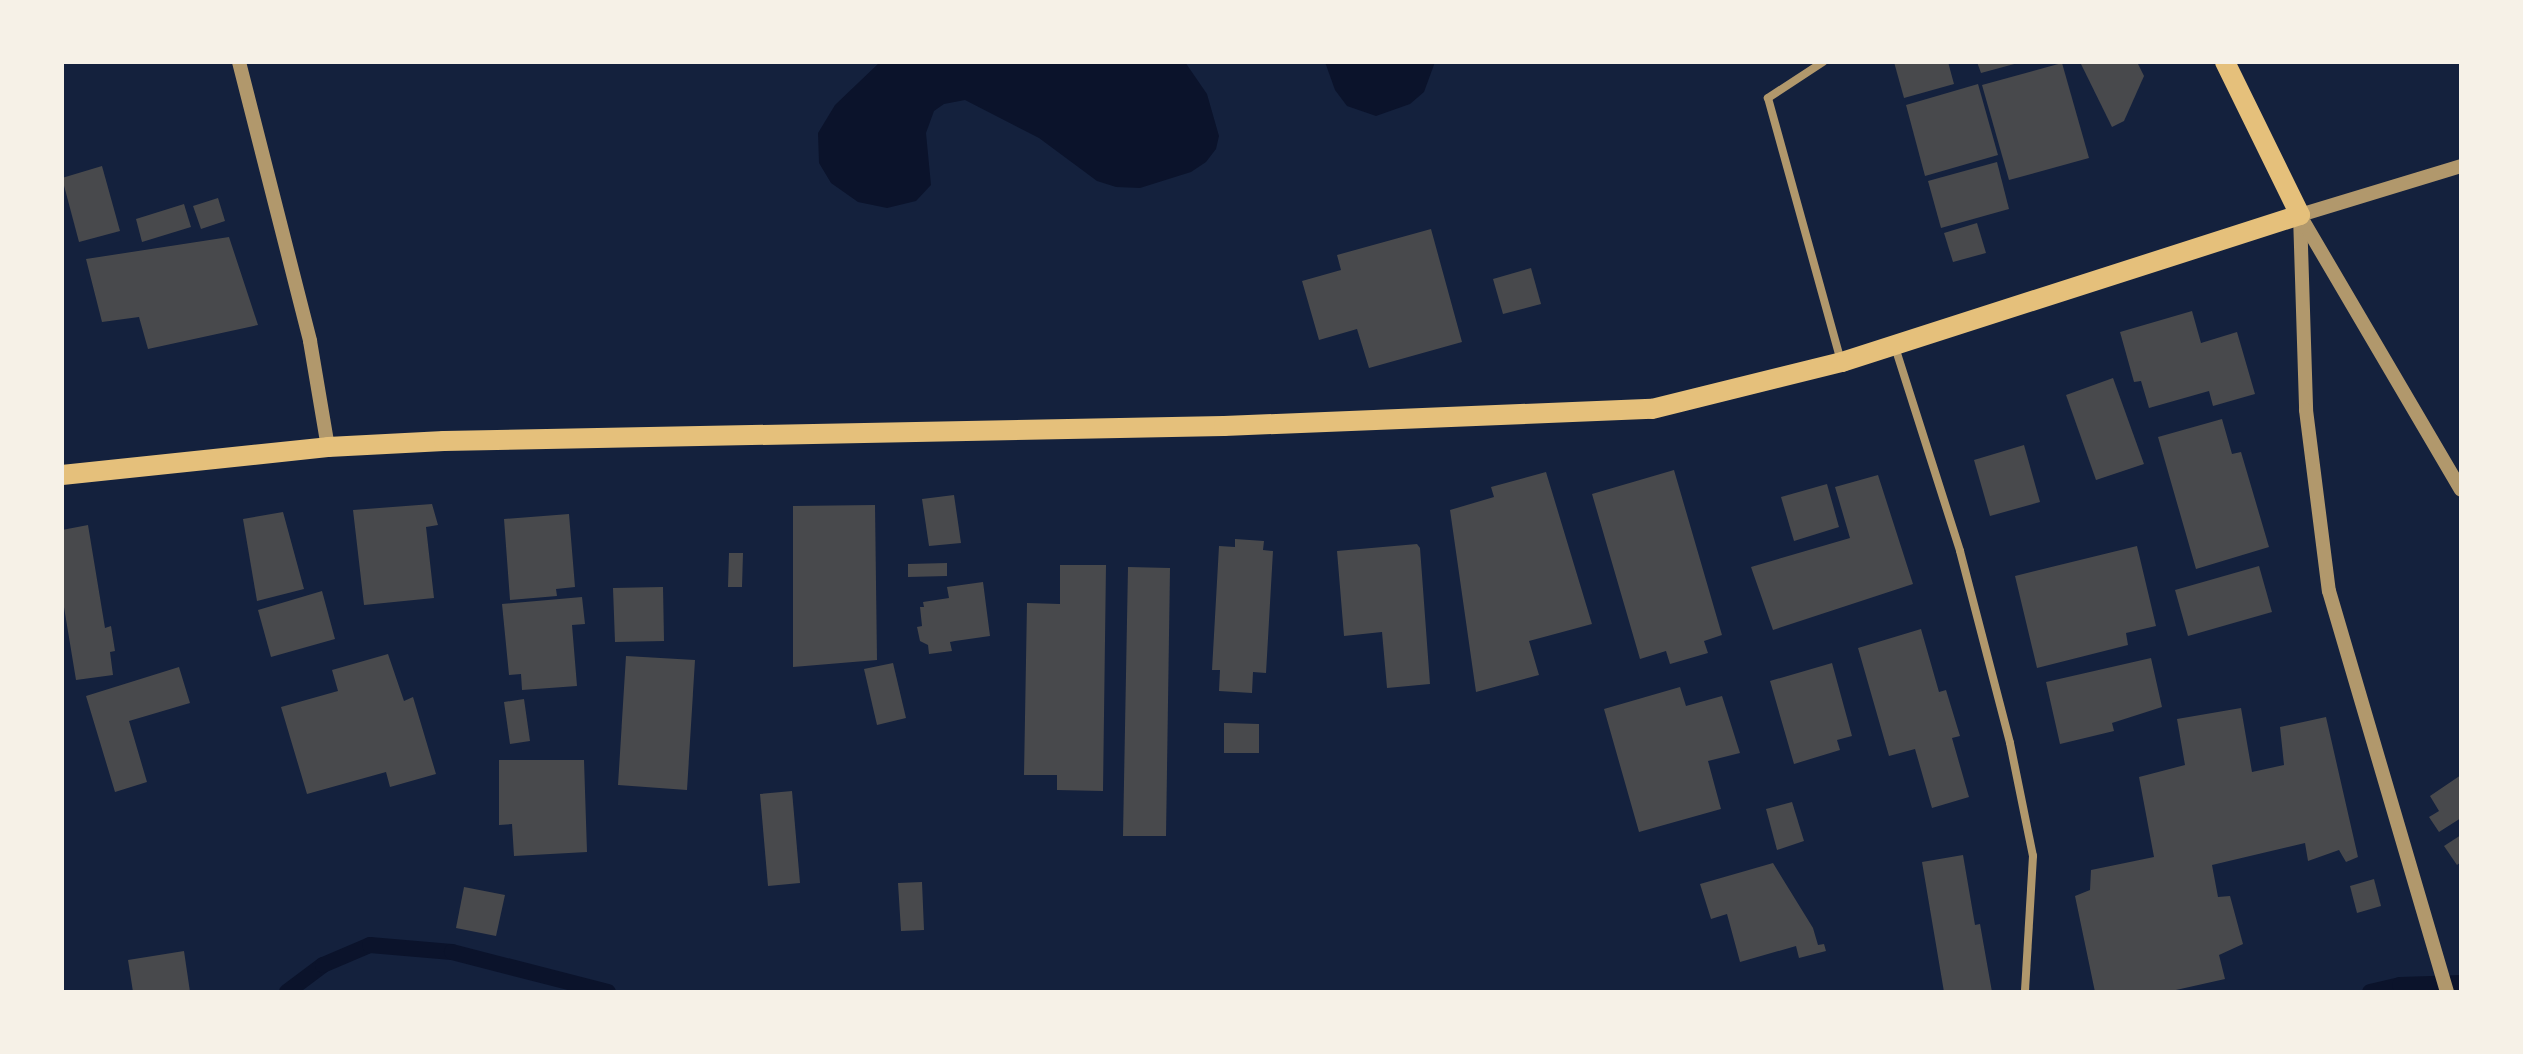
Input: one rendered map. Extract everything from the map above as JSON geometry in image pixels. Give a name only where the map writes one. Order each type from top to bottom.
[{"type":"main road","points":[[62,475],[328,447],[444,441],[1192,427],[1652,409],[1842,362],[2300,215],[2225,62]]},
{"type":"street","points":[[239,62],[310,341],[328,447]]},
{"type":"street","points":[[1823,62],[1768,98],[1842,362]]},
{"type":"street","points":[[2300,215],[2461,166]]},
{"type":"street","points":[[2300,215],[2461,490]]},
{"type":"street","points":[[2300,215],[2306,410],[2329,591],[2434,957],[2447,992]]},
{"type":"street","points":[[1894,346],[1960,551],[2010,743],[2033,856],[2025,992]]},
{"type":"water","points":[[880,62],[1185,62],[1207,94],[1219,136],[1216,149],[1206,162],[1191,172],[1140,188],[1116,187],[1097,181],[1039,138],[965,100],[944,104],[934,111],[926,133],[931,185],[916,201],[887,208],[858,202],[831,183],[819,163],[818,133],[835,105]]},
{"type":"water","points":[[1325,62],[1435,62],[1424,92],[1410,104],[1376,116],[1347,106],[1335,90]]},
{"type":"water","points":[[2461,976],[2461,992],[2410,992],[2400,985]]},
{"type":"building","points":[[1894,62],[1948,62],[1954,84],[1904,98]]},
{"type":"building","points":[[1977,62],[2018,62],[2018,63],[1981,73]]},
{"type":"building","points":[[2080,62],[2137,62],[2144,76],[2124,121],[2112,127]]},
{"type":"building","points":[[2062,63],[2089,158],[2009,180],[1982,85]]},
{"type":"building","points":[[1978,84],[1998,155],[1925,176],[1906,105]]},
{"type":"building","points":[[1997,162],[2009,209],[1941,228],[1928,181]]},
{"type":"building","points":[[102,166],[120,231],[79,242],[62,178]]},
{"type":"building","points":[[218,198],[225,221],[201,229],[193,206]]},
{"type":"building","points":[[184,204],[191,227],[142,242],[136,219]]},
{"type":"building","points":[[1977,223],[1986,253],[1953,262],[1944,233]]},
{"type":"building","points":[[1431,229],[1462,342],[1369,368],[1357,329],[1319,340],[1302,281],[1341,270],[1337,255]]},
{"type":"building","points":[[229,237],[258,325],[148,349],[139,317],[102,322],[86,259]]},
{"type":"building","points":[[1531,268],[1541,304],[1503,314],[1493,279]]},
{"type":"building","points":[[2192,311],[2201,343],[2237,332],[2255,394],[2213,406],[2209,391],[2149,408],[2141,381],[2134,382],[2120,332]]},
{"type":"building","points":[[2113,378],[2144,464],[2096,480],[2066,395]]},
{"type":"building","points":[[2222,419],[2232,454],[2241,452],[2269,547],[2196,569],[2158,437]]},
{"type":"building","points":[[2024,445],[2040,502],[1990,516],[1974,460]]},
{"type":"building","points":[[1674,470],[1722,635],[1704,641],[1708,653],[1670,664],[1666,651],[1640,659],[1592,494]]},
{"type":"building","points":[[1546,472],[1592,624],[1529,641],[1539,675],[1476,692],[1450,510],[1494,497],[1491,487]]},
{"type":"building","points":[[1878,475],[1913,584],[1773,630],[1751,567],[1850,538],[1835,487]]},
{"type":"building","points":[[1827,484],[1839,527],[1794,541],[1781,497]]},
{"type":"building","points":[[954,495],[961,543],[929,546],[922,499]]},
{"type":"building","points":[[432,504],[438,525],[426,527],[434,598],[364,605],[353,510]]},
{"type":"building","points":[[875,505],[877,660],[793,667],[793,506]]},
{"type":"building","points":[[283,512],[304,589],[257,601],[243,519]]},
{"type":"building","points":[[569,514],[575,587],[556,589],[557,596],[510,600],[504,519]]},
{"type":"building","points":[[88,525],[105,628],[111,626],[115,651],[110,652],[113,675],[76,680],[62,595],[62,530]]},
{"type":"building","points":[[1235,539],[1264,541],[1263,550],[1273,551],[1266,673],[1253,672],[1252,693],[1219,691],[1220,670],[1212,670],[1219,546],[1235,547]]},
{"type":"building","points":[[1417,544],[1420,548],[1430,684],[1387,688],[1382,632],[1344,636],[1337,551]]},
{"type":"building","points":[[2137,546],[2156,626],[2126,633],[2128,645],[2037,668],[2015,576]]},
{"type":"building","points":[[729,553],[743,553],[742,587],[728,587]]},
{"type":"building","points":[[947,563],[947,576],[908,577],[908,564]]},
{"type":"building","points":[[1060,565],[1106,565],[1103,791],[1057,790],[1057,775],[1024,775],[1027,603],[1060,604]]},
{"type":"building","points":[[2259,566],[2272,612],[2188,636],[2175,590]]},
{"type":"building","points":[[1128,567],[1170,568],[1166,836],[1123,836]]},
{"type":"building","points":[[983,582],[990,636],[950,642],[952,651],[929,654],[928,645],[920,641],[917,627],[922,626],[920,607],[924,607],[923,602],[949,598],[947,587]]},
{"type":"building","points":[[663,587],[664,641],[615,642],[613,588]]},
{"type":"building","points":[[322,591],[335,639],[271,657],[258,610]]},
{"type":"building","points":[[582,597],[585,624],[572,625],[577,686],[522,690],[521,674],[509,675],[502,604]]},
{"type":"building","points":[[1921,629],[1939,692],[1946,690],[1960,736],[1952,738],[1969,797],[1932,808],[1915,749],[1889,756],[1858,648]]},
{"type":"building","points":[[388,654],[404,701],[413,697],[436,774],[390,787],[386,772],[307,794],[281,707],[338,691],[332,670]]},
{"type":"building","points":[[626,656],[695,660],[687,790],[618,785]]},
{"type":"building","points":[[2151,658],[2162,707],[2112,723],[2114,731],[2060,744],[2046,682]]},
{"type":"building","points":[[893,663],[906,718],[877,725],[864,669]]},
{"type":"building","points":[[1832,663],[1852,736],[1837,740],[1840,750],[1794,764],[1770,681]]},
{"type":"building","points":[[179,667],[190,703],[129,721],[147,782],[115,792],[86,696]]},
{"type":"building","points":[[1680,687],[1686,706],[1722,696],[1740,753],[1708,761],[1721,809],[1639,832],[1604,709]]},
{"type":"building","points":[[524,699],[530,741],[510,744],[504,702]]},
{"type":"building","points":[[2241,708],[2252,772],[2284,765],[2280,727],[2326,717],[2358,857],[2346,862],[2339,850],[2308,861],[2305,843],[2212,865],[2218,897],[2230,896],[2243,944],[2219,955],[2225,979],[2167,992],[2095,992],[2075,896],[2090,890],[2091,870],[2154,857],[2139,777],[2185,765],[2177,719]]},
{"type":"building","points":[[1224,723],[1259,724],[1259,753],[1224,753]]},
{"type":"building","points":[[499,760],[584,760],[587,852],[514,856],[512,824],[499,825]]},
{"type":"building","points":[[2461,775],[2461,818],[2439,832],[2429,817],[2439,811],[2430,796]]},
{"type":"building","points":[[792,791],[800,883],[768,886],[760,794]]},
{"type":"building","points":[[1792,802],[1804,841],[1777,850],[1766,809]]},
{"type":"building","points":[[2461,835],[2461,862],[2457,865],[2444,846]]},
{"type":"building","points":[[1963,855],[1975,925],[1980,924],[1992,992],[1944,992],[1922,862]]},
{"type":"building","points":[[1773,863],[1813,928],[1818,945],[1824,944],[1826,951],[1799,958],[1796,946],[1740,962],[1727,914],[1711,919],[1700,884]]},
{"type":"building","points":[[2374,879],[2381,906],[2357,913],[2350,886]]},
{"type":"building","points":[[922,882],[924,930],[901,931],[898,883]]},
{"type":"building","points":[[464,887],[505,895],[496,936],[456,928]]},
{"type":"building","points":[[184,951],[190,992],[133,992],[128,960]]},
{"type":"waterway","points":[[287,992],[323,965],[370,945],[452,952],[608,992]]},
{"type":"waterway","points":[[2370,992],[2400,985],[2461,983]]}]
